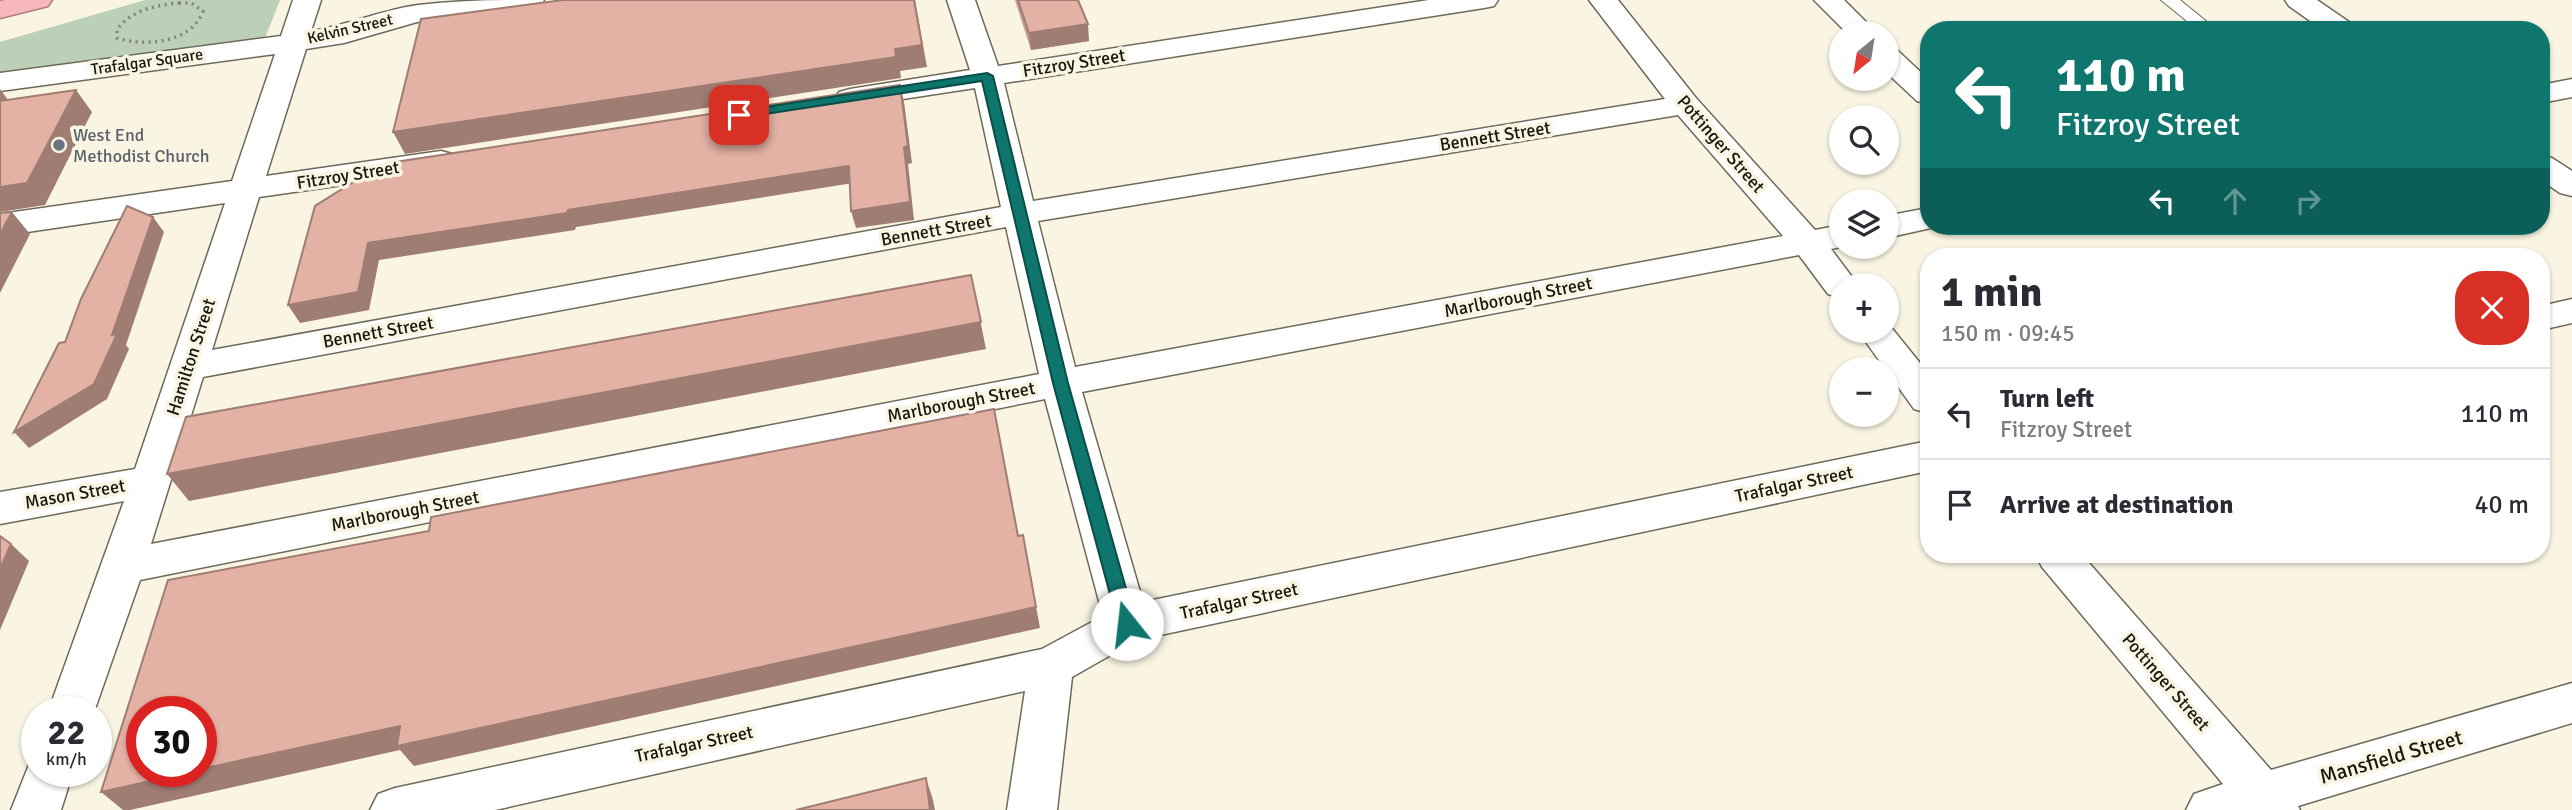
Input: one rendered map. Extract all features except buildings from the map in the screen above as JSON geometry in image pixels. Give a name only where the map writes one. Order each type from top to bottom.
[{"type":"highway","points":[[0,10],[38,0]]},
{"type":"street","name":"Hamilton Street","points":[[77,696],[189,367],[307,0]]},
{"type":"street","name":"Kelvin Street","points":[[294,42],[344,34],[415,14],[530,0]]},
{"type":"street","points":[[961,0],[987,76],[1060,383],[1127,624]]},
{"type":"street","name":"Fitzroy Street","points":[[822,102],[1484,0]]},
{"type":"street","name":"Pottinger Street","points":[[1603,0],[1685,105],[1824,240],[1836,273]]},
{"type":"street","points":[[1828,0],[1850,21]]},
{"type":"street","points":[[2299,0],[2329,21]]},
{"type":"street","name":"Trafalgar Square","points":[[0,82],[294,42]]},
{"type":"street","points":[[1899,67],[1920,87]]},
{"type":"street","points":[[2550,92],[2572,88]]},
{"type":"street","name":"Bennett Street","points":[[189,367],[1020,214],[1685,105]]},
{"type":"street","name":"Fitzroy Street","points":[[0,225],[464,157]]},
{"type":"street","points":[[2550,171],[2572,186]]},
{"type":"street","points":[[1899,225],[1920,221]]},
{"type":"street","name":"Marlborough Street","points":[[123,566],[1060,383],[1824,240]]},
{"type":"street","points":[[2550,316],[2572,311]]},
{"type":"street","points":[[1885,343],[1920,389]]},
{"type":"street","name":"Trafalgar Street","points":[[395,810],[1051,666],[1127,624],[1920,458]]},
{"type":"street","name":"Mason Street","points":[[0,508],[150,481]]},
{"type":"street","name":"Pottinger Street","points":[[2064,563],[2269,802]]},
{"type":"street","points":[[1032,810],[1051,666]]},
{"type":"street","name":"Mansfield Street","points":[[2211,810],[2269,802],[2572,703]]},
{"type":"street","points":[[36,810],[44,787]]},
{"type":"lane","points":[[2169,0],[2197,21]]},
{"type":"green space","points":[[145,0],[280,0],[265,38],[0,73],[0,42]]},
{"type":"place","name":"West End Methodist Church","points":[[59,145]]},
{"type":"route","points":[[739,115],[987,76],[1060,383],[1127,624]]}]
